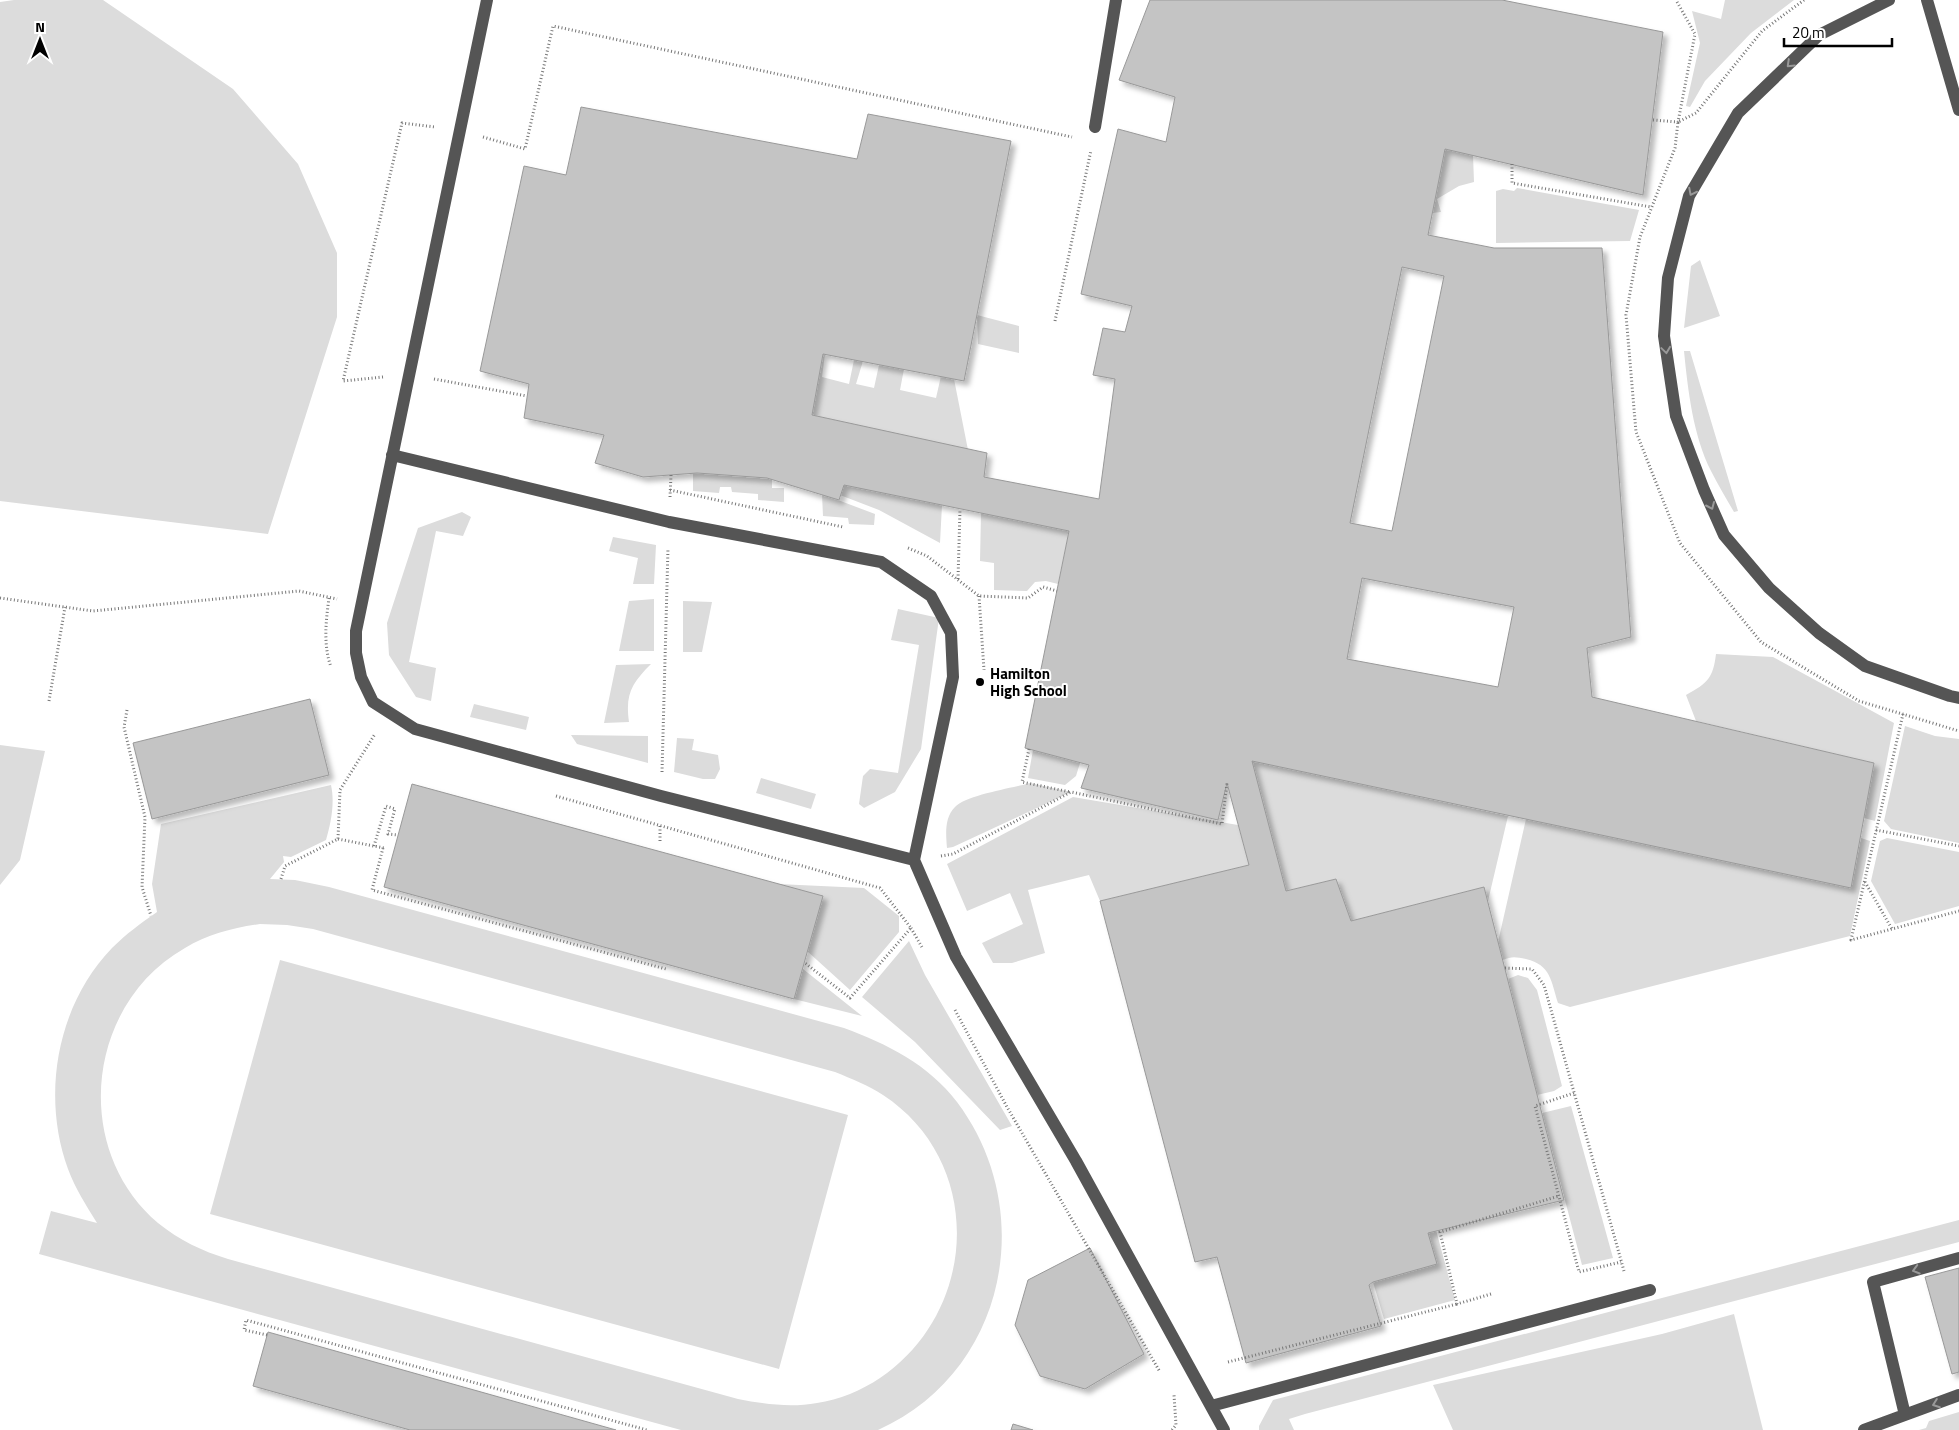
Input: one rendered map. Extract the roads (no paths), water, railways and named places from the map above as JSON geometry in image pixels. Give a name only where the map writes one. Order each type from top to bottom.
[{"type":"street","points":[[488,0],[356,631],[356,653],[361,677],[373,702],[415,729],[661,796],[914,860]]},
{"type":"street","points":[[1095,127],[1116,0]]},
{"type":"street","points":[[1888,0],[1820,35],[1738,113],[1689,196],[1668,278],[1664,336],[1676,416],[1704,490],[1724,535],[1769,588],[1819,633],[1865,666],[1959,698]]},
{"type":"street","points":[[1927,0],[1957,94],[1959,110]]},
{"type":"street","points":[[392,454],[669,522],[881,562],[931,596],[951,633],[953,677],[914,860],[956,957],[1076,1161],[1224,1430]]},
{"type":"street","points":[[1909,1414],[1873,1282],[1959,1258]]},
{"type":"street","points":[[1211,1406],[1650,1290]]},
{"type":"street","points":[[1864,1430],[1959,1395]]},
{"type":"place","name":"Hamilton High School","points":[[980,682]]}]
